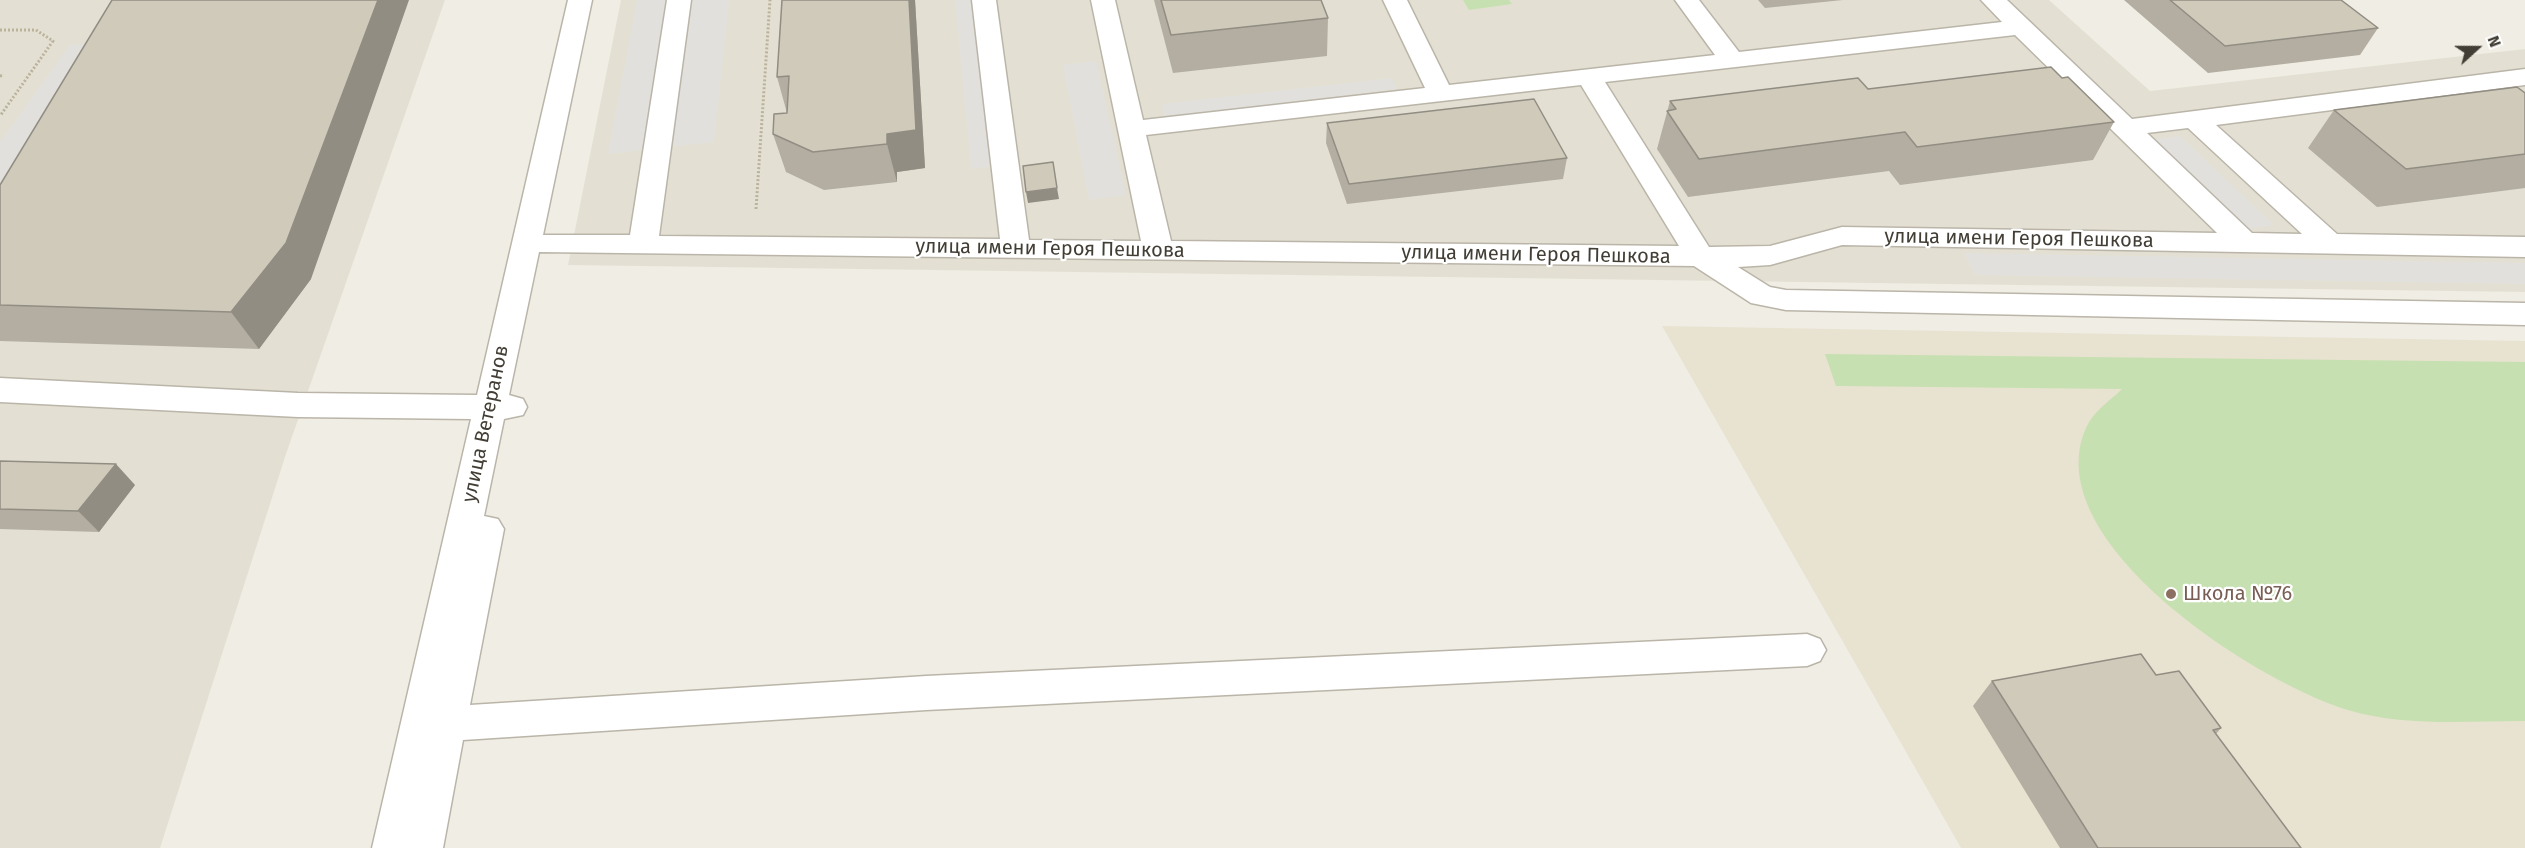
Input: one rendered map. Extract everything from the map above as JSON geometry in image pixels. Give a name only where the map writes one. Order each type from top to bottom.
[{"type":"street","name":"улица Ветеранов","points":[[422,848],[447,724],[500,407],[580,0]]},
{"type":"street","name":"улица Ветеранов","points":[[393,848],[500,407],[543,244],[596,0]]},
{"type":"street","points":[[643,245],[679,0]]},
{"type":"street","points":[[984,0],[1016,249]]},
{"type":"street","points":[[1103,0],[1158,250]]},
{"type":"street","points":[[1395,0],[1441,94]]},
{"type":"street","points":[[1687,0],[1732,60]]},
{"type":"street","points":[[1993,0],[2245,243]]},
{"type":"street","points":[[1131,129],[2021,27]]},
{"type":"street","points":[[1588,77],[1700,256],[1761,296],[1786,300],[2525,314]]},
{"type":"street","points":[[2127,128],[2525,77]]},
{"type":"street","points":[[2195,120],[2330,244]]},
{"type":"street","name":"улица имени Героя Пешкова","points":[[543,244],[1700,256],[1775,255],[1816,241],[1842,236],[2525,248]]},
{"type":"street","points":[[0,390],[298,405],[500,407]]},
{"type":"street","points":[[447,724],[926,693],[1807,650]]},
{"type":"path","points":[[754,246],[770,0]]},
{"type":"path","points":[[0,30],[39,31],[49,34],[53,41],[0,116]]},
{"type":"shaded area","points":[[0,0],[445,0],[286,454],[160,848],[0,848]]},
{"type":"shaded area","points":[[621,0],[2049,0],[2150,91],[2525,49],[2525,292],[568,265]]},
{"type":"shaded area","points":[[637,0],[729,0],[714,142],[608,154]]},
{"type":"shaded area","points":[[955,0],[976,0],[995,166],[971,169]]},
{"type":"shaded area","points":[[119,40],[0,217],[0,142],[70,45]]},
{"type":"shaded area","points":[[1096,61],[1126,195],[1089,200],[1063,65]]},
{"type":"shaded area","points":[[1392,78],[1397,89],[1165,117],[1162,104]]},
{"type":"shaded area","points":[[2180,136],[2274,225],[2242,230],[2151,140]]},
{"type":"shaded area","points":[[1964,253],[2525,263],[2525,284],[1975,275]]},
{"type":"shaded area","name":"Школа №76","points":[[1662,326],[2525,341],[2525,848],[1961,848]]},
{"type":"green space","points":[[1463,0],[1509,0],[1512,4],[1469,10]]},
{"type":"green space","points":[[1825,354],[2525,362],[2525,721],[2413,721],[2348,710],[2309,695],[2263,671],[2213,639],[2165,602],[2123,560],[2093,516],[2079,472],[2089,422],[2097,411],[2122,389],[1836,386]]},
{"type":"building","points":[[112,0],[378,0],[286,243],[231,312],[0,305],[0,185]]},
{"type":"building","points":[[782,0],[909,0],[916,130],[887,134],[887,144],[813,152],[773,134],[774,114],[787,113],[789,76],[777,77]]},
{"type":"building","points":[[1161,0],[1321,0],[1328,18],[1171,35]]},
{"type":"building","points":[[2170,0],[2341,0],[2378,28],[2225,46]]},
{"type":"building","points":[[2051,67],[2062,78],[2068,77],[2114,122],[1917,147],[1905,132],[1699,159],[1667,111],[1676,109],[1670,101],[1858,78],[1868,89]]},
{"type":"building","points":[[2517,87],[2525,93],[2525,154],[2406,169],[2334,110]]},
{"type":"building","points":[[1534,99],[1567,158],[1349,184],[1327,123]]},
{"type":"building","points":[[1053,162],[1057,188],[1026,192],[1023,166]]},
{"type":"building","points":[[0,461],[116,464],[78,511],[0,509]]},
{"type":"building","points":[[2141,654],[2156,675],[2179,671],[2221,728],[2213,730],[2301,848],[2098,848],[1992,681]]},
{"type":"place","name":"Школа №76","points":[[2171,594]]}]
